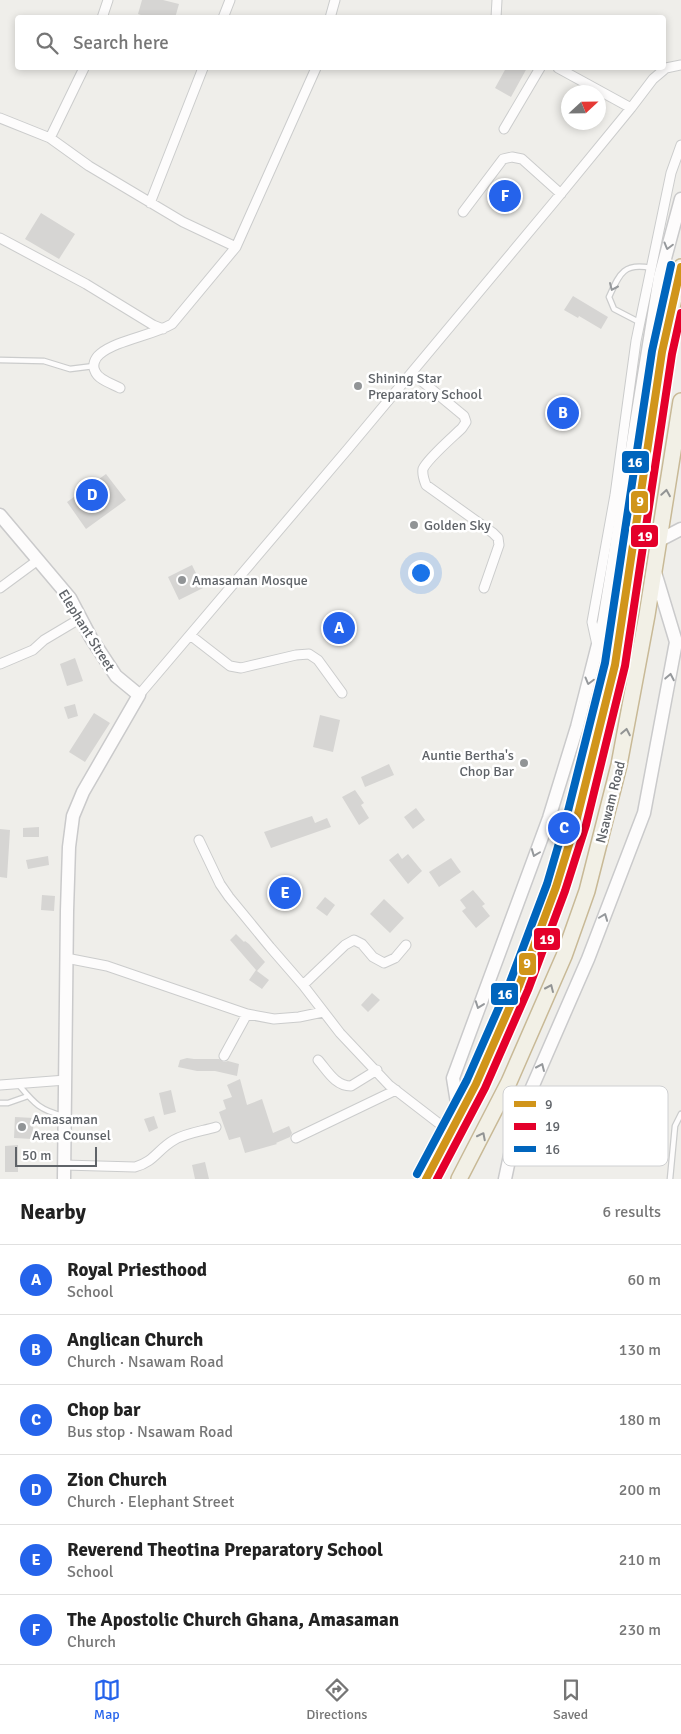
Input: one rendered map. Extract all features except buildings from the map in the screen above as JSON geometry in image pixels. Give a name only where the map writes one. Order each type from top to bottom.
[{"type":"highway","name":"Nsawam Road","points":[[426,1179],[476,1084],[519,986],[546,914],[576,822],[615,665],[662,352],[681,267]]},
{"type":"highway","name":"Nsawam Road","points":[[506,1086],[564,956],[587,891],[620,765],[681,402]]},
{"type":"highway","name":"Nsawam Road","points":[[460,1179],[503,1093]]},
{"type":"main road","points":[[459,1115],[453,1078],[549,818],[577,727],[604,621],[660,277],[681,199]]},
{"type":"main road","name":"Elephant Street","points":[[0,515],[70,598],[102,656],[116,676],[139,695]]},
{"type":"main road","points":[[658,541],[681,529]]},
{"type":"main road","points":[[533,1086],[588,959],[644,813],[676,642],[654,568]]},
{"type":"main road","points":[[64,1179],[66,958],[69,847],[73,816],[83,792],[139,695]]},
{"type":"main road","points":[[505,1179],[508,1166]]},
{"type":"street","points":[[103,15],[108,0]]},
{"type":"street","points":[[224,15],[230,0]]},
{"type":"street","points":[[331,15],[335,0]]},
{"type":"street","points":[[496,15],[497,0]]},
{"type":"street","points":[[666,68],[680,63]]},
{"type":"street","points":[[50,138],[83,70]]},
{"type":"street","points":[[150,203],[202,70]]},
{"type":"street","points":[[120,388],[99,377],[94,371],[97,357],[102,352],[172,324],[236,247],[315,70]]},
{"type":"street","points":[[504,129],[539,70]]},
{"type":"street","points":[[562,70],[631,108]]},
{"type":"street","points":[[139,695],[412,373],[561,194],[653,79],[664,70]]},
{"type":"street","points":[[0,118],[50,138],[89,166],[150,203],[183,222],[236,247]]},
{"type":"street","points":[[597,647],[592,622],[615,495],[636,341],[671,173],[681,145]]},
{"type":"street","points":[[463,212],[503,160],[512,157],[522,159],[561,194]]},
{"type":"street","points":[[0,238],[86,284],[153,325],[163,329]]},
{"type":"street","points":[[412,373],[464,416],[466,422],[462,428],[429,461],[424,468],[423,476],[426,484],[498,538],[499,545],[484,588]]},
{"type":"street","points":[[0,588],[38,560]]},
{"type":"street","points":[[0,664],[33,650],[44,640],[81,618]]},
{"type":"street","points":[[190,635],[230,666],[240,668],[296,655],[309,654],[318,660],[342,693]]},
{"type":"street","points":[[199,840],[220,884],[229,897],[303,985],[340,1033],[396,1090],[450,1132]]},
{"type":"street","points":[[303,985],[344,945],[354,940],[362,944],[373,957],[384,963],[394,958],[406,945]]},
{"type":"street","points":[[66,958],[107,966],[246,1014],[274,1019],[299,1017],[323,1012]]},
{"type":"street","points":[[224,1056],[246,1014]]},
{"type":"street","points":[[318,1060],[337,1082],[347,1086],[351,1086],[376,1070]]},
{"type":"street","points":[[0,1085],[66,1080]]},
{"type":"street","points":[[296,1138],[396,1090]]},
{"type":"street","points":[[64,1165],[135,1168],[145,1165],[173,1140],[216,1127]]},
{"type":"lane","points":[[640,322],[614,309],[608,297],[619,275],[624,270],[640,266],[651,268]]},
{"type":"lane","points":[[0,360],[44,361],[70,369],[94,366]]},
{"type":"lane","points":[[18,1084],[28,1096],[48,1112],[65,1116]]},
{"type":"lane","points":[[0,1103],[8,1103],[28,1096]]},
{"type":"lane","points":[[670,1179],[675,1126],[681,1114]]},
{"type":"transit line","name":"16","points":[[417,1174],[467,1080],[510,982],[547,884],[566,819],[605,663],[652,351],[671,265]]},
{"type":"transit line","name":"9","points":[[426,1179],[476,1084],[519,986],[556,887],[576,822],[615,665],[662,352],[681,267]]},
{"type":"transit line","name":"19","points":[[437,1179],[485,1088],[528,990],[565,891],[586,825],[625,666],[672,354],[681,313]]},
{"type":"place","name":"The Apostolic Church Ghana, Amasaman","points":[[505,196]]},
{"type":"place","name":"Shining Star Preparatory School","points":[[358,386]]},
{"type":"place","name":"Anglican Church","points":[[563,413]]},
{"type":"place","name":"Zion Church","points":[[92,495]]},
{"type":"place","name":"Golden Sky","points":[[414,525]]},
{"type":"place","name":"Amasaman Mosque","points":[[182,580]]},
{"type":"place","name":"Royal Priesthood","points":[[339,628]]},
{"type":"place","name":"Auntie Bertha's Chop Bar","points":[[524,763]]},
{"type":"place","name":"Chop bar","points":[[564,828]]},
{"type":"place","name":"Reverend Theotina Preparatory School","points":[[285,893]]},
{"type":"place","name":"Amasaman Area Counsel","points":[[22,1127]]}]
